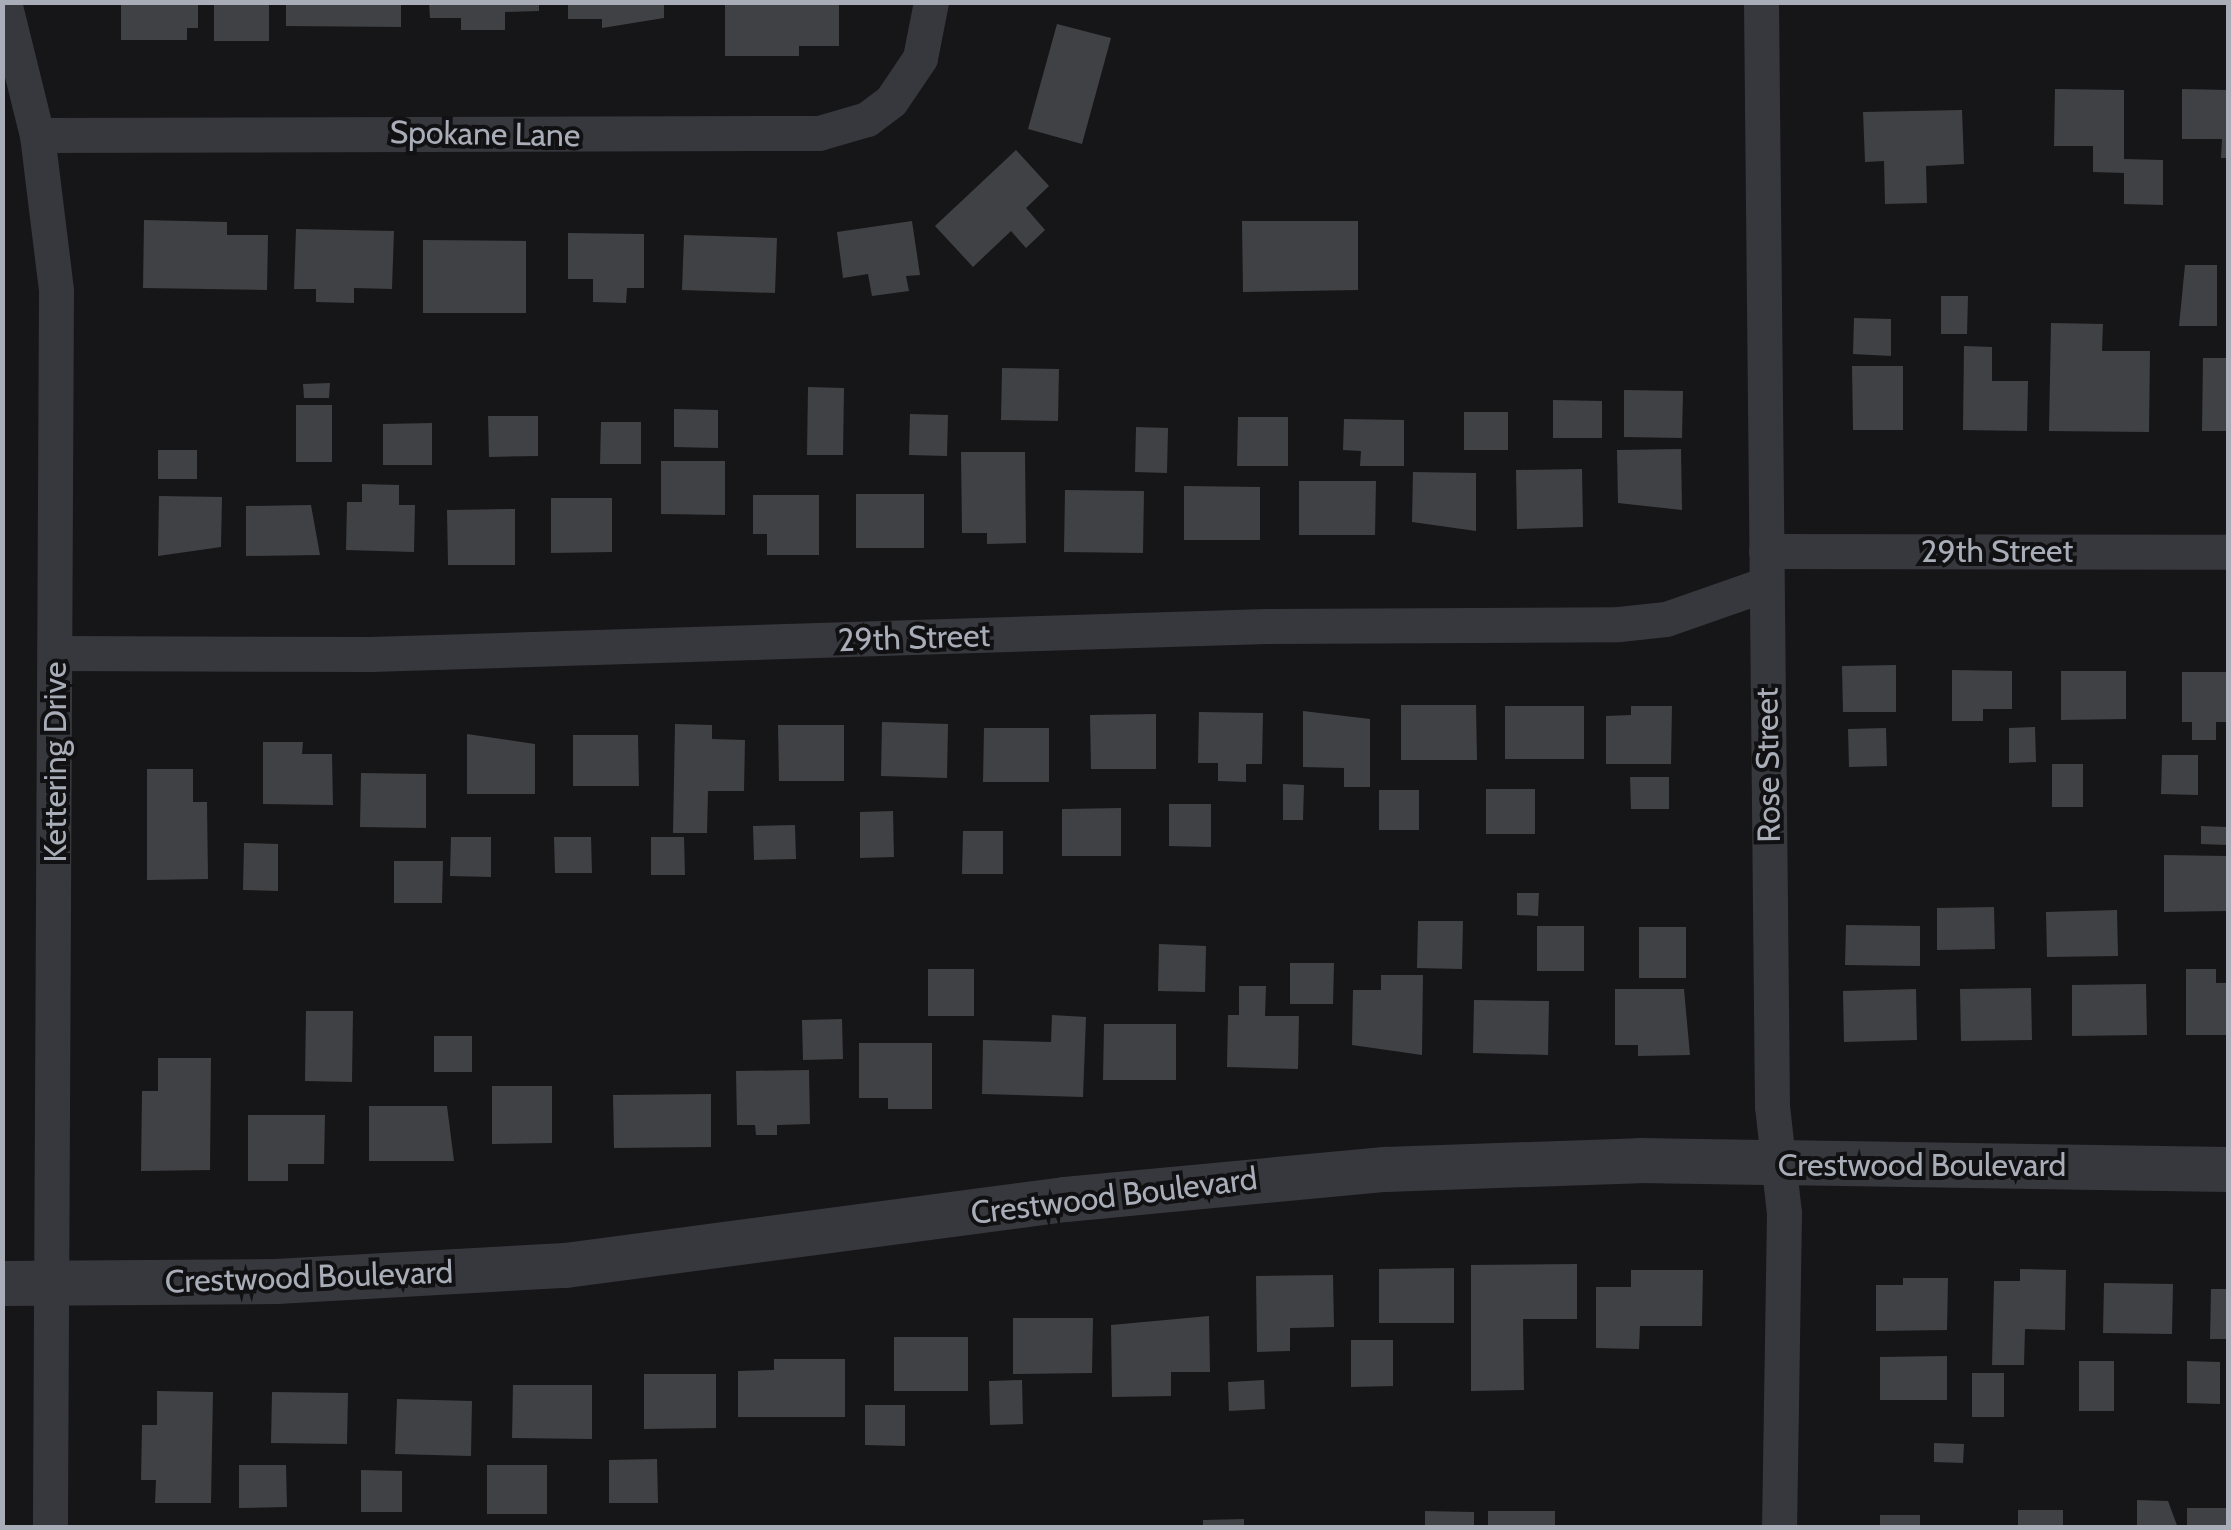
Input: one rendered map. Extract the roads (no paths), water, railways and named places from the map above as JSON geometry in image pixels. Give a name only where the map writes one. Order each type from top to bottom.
[{"type":"street","name":"Kettering Drive","points":[[4,2],[36,134],[56,290],[50,1528]]},
{"type":"street","name":"Spokane Lane","points":[[36,134],[771,137],[867,119],[912,74],[932,2]]},
{"type":"street","name":"Rose Street","points":[[1761,2],[1766,568],[1779,1164],[1779,1528]]},
{"type":"street","name":"29th Street","points":[[55,653],[370,654],[1267,626],[1619,624],[1666,619],[1766,568],[2228,552]]},
{"type":"street","name":"Crestwood Boulevard","points":[[2,1282],[296,1281],[565,1265],[1065,1200],[1385,1169],[1638,1160],[2228,1168]]}]
